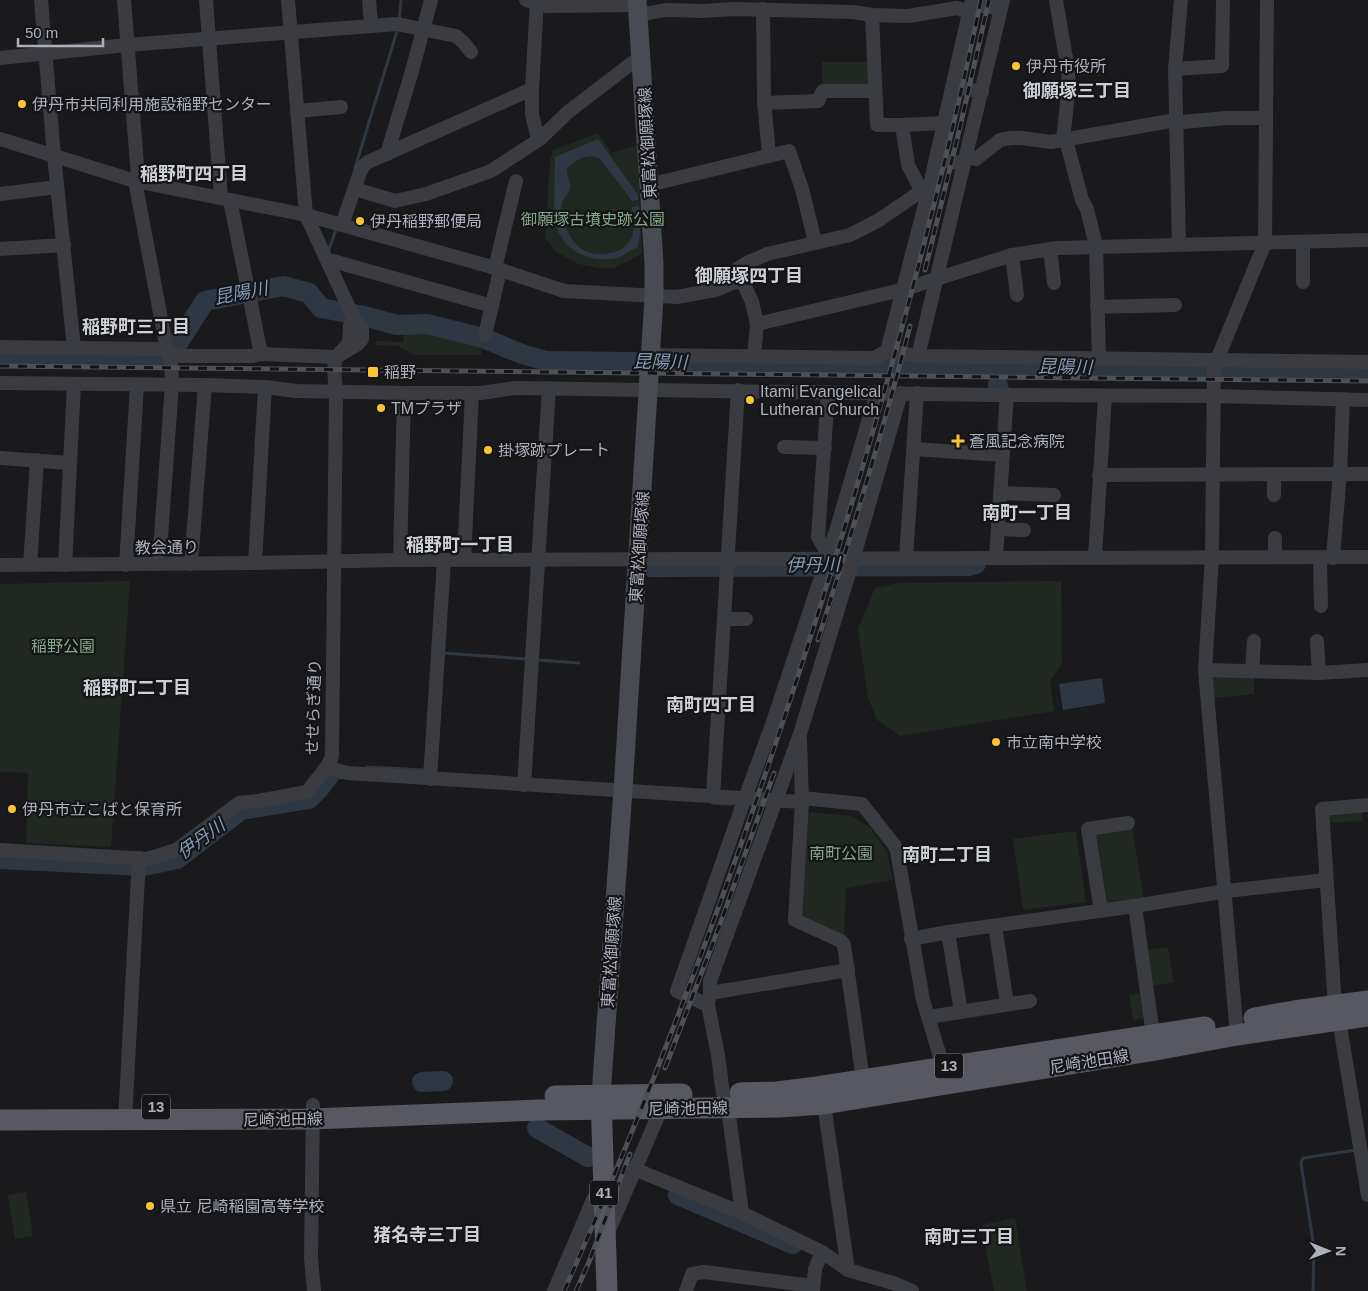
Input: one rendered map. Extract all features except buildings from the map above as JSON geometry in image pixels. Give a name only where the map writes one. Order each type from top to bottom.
[{"type":"main road","name":"東富松御願塚線","points":[[601,1102],[654,297],[638,6]]},
{"type":"main road","name":"尼崎池田線","points":[[1337,1013],[1368,1001]]},
{"type":"main road","name":"尼崎池田線","points":[[601,1102],[660,1109],[864,1080],[943,1076],[1146,1052],[1294,1011],[1368,1016]]},
{"type":"main road","name":"尼崎池田線","points":[[0,1120],[125,1114],[312,1112],[457,1098],[601,1102],[725,1101],[824,1104],[943,1076],[1153,1034],[1237,1028]]},
{"type":"main road","name":"41","points":[[601,1102],[607,1291]]},
{"type":"main road","name":"尼崎池田線","points":[[0,1109],[125,1114]]},
{"type":"street","points":[[41,0],[54,156],[74,348]]},
{"type":"street","points":[[124,0],[138,177],[135,181],[172,356],[172,385],[159,564]]},
{"type":"street","points":[[206,0],[226,199],[261,354]]},
{"type":"street","points":[[0,347],[74,348],[172,356],[252,356],[261,354],[336,357],[349,343],[352,316],[306,215],[288,0]]},
{"type":"street","points":[[369,0],[371,25]]},
{"type":"street","points":[[387,154],[431,0]]},
{"type":"street","points":[[538,140],[532,114],[534,1],[546,6],[638,6],[665,10],[702,11],[734,4],[773,6],[818,12],[854,6],[872,15],[908,16],[977,5],[996,8],[1002,0]]},
{"type":"street","points":[[918,356],[967,157],[1002,0]]},
{"type":"street","points":[[1056,0],[1068,61],[1064,140],[1082,200],[1087,210],[1096,246],[1098,359]]},
{"type":"street","points":[[1179,244],[1175,69],[1181,0]]},
{"type":"street","points":[[1175,69],[1222,66],[1223,0]]},
{"type":"street","points":[[1237,1028],[1205,670],[1212,557],[1213,396],[1216,361],[1265,243],[1267,0]]},
{"type":"street","points":[[769,156],[764,103],[773,6]]},
{"type":"street","points":[[887,351],[928,193],[971,6]]},
{"type":"street","points":[[872,15],[877,125],[944,122]]},
{"type":"street","points":[[0,58],[127,45],[397,24],[456,36],[471,52]]},
{"type":"street","points":[[355,189],[395,201],[426,194],[490,170],[538,140],[568,112],[632,63],[642,62]]},
{"type":"street","points":[[953,86],[982,92]]},
{"type":"street","points":[[342,225],[364,165],[532,89]]},
{"type":"street","points":[[764,103],[818,101],[823,91],[874,91]]},
{"type":"street","points":[[298,111],[341,107]]},
{"type":"street","points":[[967,157],[976,159],[1000,140],[1011,138],[1051,142],[1176,120],[1182,122],[1227,118],[1266,118]]},
{"type":"street","points":[[902,125],[908,165],[919,186],[928,193]]},
{"type":"street","points":[[0,139],[135,181],[306,215],[497,269],[564,291],[654,297],[688,296],[716,290],[741,280]]},
{"type":"street","points":[[649,185],[789,151],[802,189],[815,242]]},
{"type":"street","points":[[936,160],[960,163],[967,157]]},
{"type":"street","points":[[485,335],[516,181]]},
{"type":"street","points":[[0,194],[57,187]]},
{"type":"street","points":[[754,356],[758,324],[752,302],[737,269],[767,254],[850,235],[879,220],[917,194],[928,193]]},
{"type":"street","points":[[758,324],[902,290],[1012,256],[1050,249],[1096,246],[1368,240]]},
{"type":"street","points":[[1303,242],[1303,282]]},
{"type":"street","points":[[0,249],[64,245]]},
{"type":"street","points":[[1050,249],[1054,283]]},
{"type":"street","points":[[1012,256],[1017,295]]},
{"type":"street","points":[[328,263],[333,261],[492,306]]},
{"type":"street","points":[[1097,307],[1175,305]]},
{"type":"street","points":[[651,359],[754,356],[874,358],[887,351],[918,356],[1368,362]]},
{"type":"street","name":"せせらぎ通り","points":[[0,850],[139,863],[147,858],[176,850],[239,803],[307,792],[328,765],[332,756],[336,392],[334,369],[336,357]]},
{"type":"street","points":[[0,383],[206,385],[296,391],[404,393],[472,393],[514,388],[549,388],[1213,396],[1368,400]]},
{"type":"street","points":[[65,565],[74,384]]},
{"type":"street","points":[[126,565],[137,385]]},
{"type":"street","points":[[191,564],[206,385]]},
{"type":"street","points":[[255,563],[265,388]]},
{"type":"street","points":[[524,784],[549,388]]},
{"type":"street","points":[[713,796],[738,390]]},
{"type":"street","points":[[826,561],[818,537],[828,392]]},
{"type":"street","points":[[848,970],[709,999],[677,991],[772,725],[826,561],[877,392]]},
{"type":"street","points":[[742,1213],[709,999],[710,981],[800,734],[852,564],[901,392]]},
{"type":"street","points":[[400,560],[404,393]]},
{"type":"street","points":[[464,560],[472,393]]},
{"type":"street","points":[[906,558],[918,393]]},
{"type":"street","points":[[996,558],[1008,394]]},
{"type":"street","points":[[1094,557],[1105,396]]},
{"type":"street","points":[[1321,606],[1340,473],[1343,399]]},
{"type":"street","points":[[784,447],[824,448]]},
{"type":"street","points":[[914,449],[1003,455]]},
{"type":"street","points":[[0,458],[70,463]]},
{"type":"street","points":[[30,565],[37,460]]},
{"type":"street","points":[[1099,475],[1368,474]]},
{"type":"street","points":[[1274,475],[1274,495]]},
{"type":"street","points":[[1001,493],[1054,495]]},
{"type":"street","points":[[998,529],[1024,530]]},
{"type":"street","points":[[1275,538],[1275,557]]},
{"type":"street","name":"教会通り","points":[[0,565],[638,559],[727,564],[826,561],[852,564],[906,558],[1368,557]]},
{"type":"street","points":[[430,779],[444,560]]},
{"type":"street","points":[[724,619],[746,620]]},
{"type":"street","points":[[1252,671],[1254,641]]},
{"type":"street","points":[[1317,641],[1319,673]]},
{"type":"street","points":[[1205,670],[1319,673],[1368,670]]},
{"type":"street","points":[[800,734],[802,800],[795,920],[841,941],[844,945],[864,1080]]},
{"type":"street","points":[[328,765],[336,770],[348,773],[430,779],[862,804],[897,851],[923,1000],[943,1076]]},
{"type":"street","points":[[1368,804],[1322,809],[1337,1013],[1364,1150],[1368,1195]]},
{"type":"street","points":[[1101,911],[1088,829],[1128,823]]},
{"type":"street","points":[[125,1114],[139,863]]},
{"type":"street","points":[[911,939],[1226,891],[1326,880]]},
{"type":"street","points":[[1135,906],[1153,1034]]},
{"type":"street","points":[[995,926],[1008,1004]]},
{"type":"street","points":[[948,932],[961,1012]]},
{"type":"street","points":[[928,1017],[1030,1001]]},
{"type":"street","points":[[824,1104],[848,1270]]},
{"type":"street","points":[[605,1240],[660,1109]]},
{"type":"street","points":[[312,1112],[310,1258],[314,1291]]},
{"type":"street","points":[[634,1169],[742,1213],[822,1252],[848,1270],[893,1283],[912,1291]]},
{"type":"street","points":[[554,1291],[593,1200],[604,1180]]},
{"type":"street","points":[[686,1291],[692,1274],[704,1272],[813,1288],[815,1269],[822,1252]]},
{"type":"green space","points":[[822,62],[871,62],[872,87],[822,88]]},
{"type":"green space","name":"御願塚古墳史跡公園","points":[[598,133],[611,153],[637,145],[642,254],[614,268],[598,268],[578,264],[555,251],[545,237],[550,161],[553,150]]},
{"type":"green space","points":[[426,327],[438,330],[437,336],[481,346],[481,355],[414,355],[398,346],[376,345],[376,341],[403,342],[405,328]]},
{"type":"green space","name":"稲野公園","points":[[130,581],[111,847],[26,843],[28,773],[0,772],[0,584]]},
{"type":"green space","points":[[1061,581],[1062,664],[1050,681],[1054,711],[900,736],[877,720],[868,698],[858,629],[875,588],[898,583]]},
{"type":"green space","points":[[1219,674],[1254,677],[1254,694],[1213,698],[1212,678]]},
{"type":"green space","points":[[1362,810],[1363,821],[1326,823],[1328,812]]},
{"type":"green space","name":"南町公園","points":[[811,812],[851,816],[871,828],[887,852],[893,880],[846,888],[844,937],[800,915],[807,815]]},
{"type":"green space","points":[[1132,825],[1144,900],[1106,906],[1093,832]]},
{"type":"green space","points":[[1076,831],[1086,902],[1023,910],[1013,839]]},
{"type":"green space","points":[[1168,947],[1174,982],[1152,986],[1146,950]]},
{"type":"green space","points":[[1142,993],[1146,1018],[1133,1020],[1129,995]]},
{"type":"green space","points":[[26,1192],[33,1236],[15,1239],[8,1195]]},
{"type":"green space","points":[[1015,1218],[1027,1291],[994,1291],[981,1225]]},
{"type":"shaded area","points":[[598,139],[638,195],[638,200],[631,201],[599,158],[590,156],[577,160],[567,169],[570,188],[562,202],[561,209],[570,236],[579,247],[592,253],[608,254],[623,248],[632,237],[632,207],[639,206],[640,234],[638,247],[617,258],[596,259],[578,253],[563,240],[554,221],[555,157]]},
{"type":"shaded area","points":[[1102,678],[1105,703],[1063,710],[1059,684]]},
{"type":"waterway","points":[[399,22],[401,0]]},
{"type":"waterway","points":[[355,168],[398,28]]},
{"type":"waterway","points":[[328,252],[337,227]]},
{"type":"waterway","name":"昆陽川","points":[[0,355],[169,357],[205,301],[283,286],[309,293],[321,308],[364,316],[397,325],[427,324],[483,338],[522,354],[546,361],[1368,370]]},
{"type":"waterway","name":"伊丹川","points":[[650,567],[969,566],[976,564]]},
{"type":"waterway","points":[[443,653],[527,659]]},
{"type":"waterway","points":[[539,660],[579,663]]},
{"type":"waterway","points":[[367,767],[423,770],[425,768]]},
{"type":"waterway","name":"伊丹川","points":[[0,859],[144,866],[177,859],[241,810],[309,799],[329,776]]},
{"type":"waterway","points":[[328,777],[341,778]]},
{"type":"waterway","points":[[712,803],[731,804]]},
{"type":"waterway","points":[[422,1082],[443,1081]]},
{"type":"waterway","points":[[537,1128],[588,1157]]},
{"type":"waterway","points":[[1313,1291],[1314,1248],[1301,1163],[1303,1158],[1356,1150]]},
{"type":"waterway","points":[[678,1195],[793,1244]]},
{"type":"railway","points":[[564,1291],[636,1123],[702,953],[792,694],[866,457],[908,305],[947,153],[981,0]]},
{"type":"railway","points":[[925,270],[989,0]]},
{"type":"railway","points":[[818,640],[889,405],[910,326]]},
{"type":"railway","points":[[0,366],[1368,381]]},
{"type":"railway","points":[[665,1068],[718,930],[774,773]]},
{"type":"railway","points":[[576,1291],[630,1154]]},
{"type":"place","name":"伊丹市役所","points":[[1016,66]]},
{"type":"place","name":"伊丹市共同利用施設稲野センター","points":[[22,104]]},
{"type":"place","name":"伊丹稲野郵便局","points":[[360,221]]},
{"type":"place","name":"稲野","points":[[373,372]]},
{"type":"place","name":"Itami Evangelical Lutheran Church","points":[[750,400]]},
{"type":"place","name":"TMプラザ","points":[[381,408]]},
{"type":"place","name":"蒼風記念病院","points":[[958,441]]},
{"type":"place","name":"掛塚跡プレート","points":[[488,450]]},
{"type":"place","name":"市立南中学校","points":[[996,742]]},
{"type":"place","name":"伊丹市立こばと保育所","points":[[12,809]]},
{"type":"place","name":"県立 尼崎稲園高等学校","points":[[150,1206]]},
{"type":"district","name":"御願塚三丁目","points":[[1077,91]]},
{"type":"district","name":"稲野町四丁目","points":[[194,174]]},
{"type":"district","name":"御願塚四丁目","points":[[749,276]]},
{"type":"district","name":"稲野町三丁目","points":[[136,327]]},
{"type":"district","name":"南町一丁目","points":[[1027,513]]},
{"type":"district","name":"稲野町一丁目","points":[[460,545]]},
{"type":"district","name":"稲野町二丁目","points":[[137,688]]},
{"type":"district","name":"南町四丁目","points":[[711,705]]},
{"type":"district","name":"南町二丁目","points":[[947,855]]},
{"type":"district","name":"猪名寺三丁目","points":[[427,1235]]},
{"type":"district","name":"南町三丁目","points":[[969,1237]]}]
